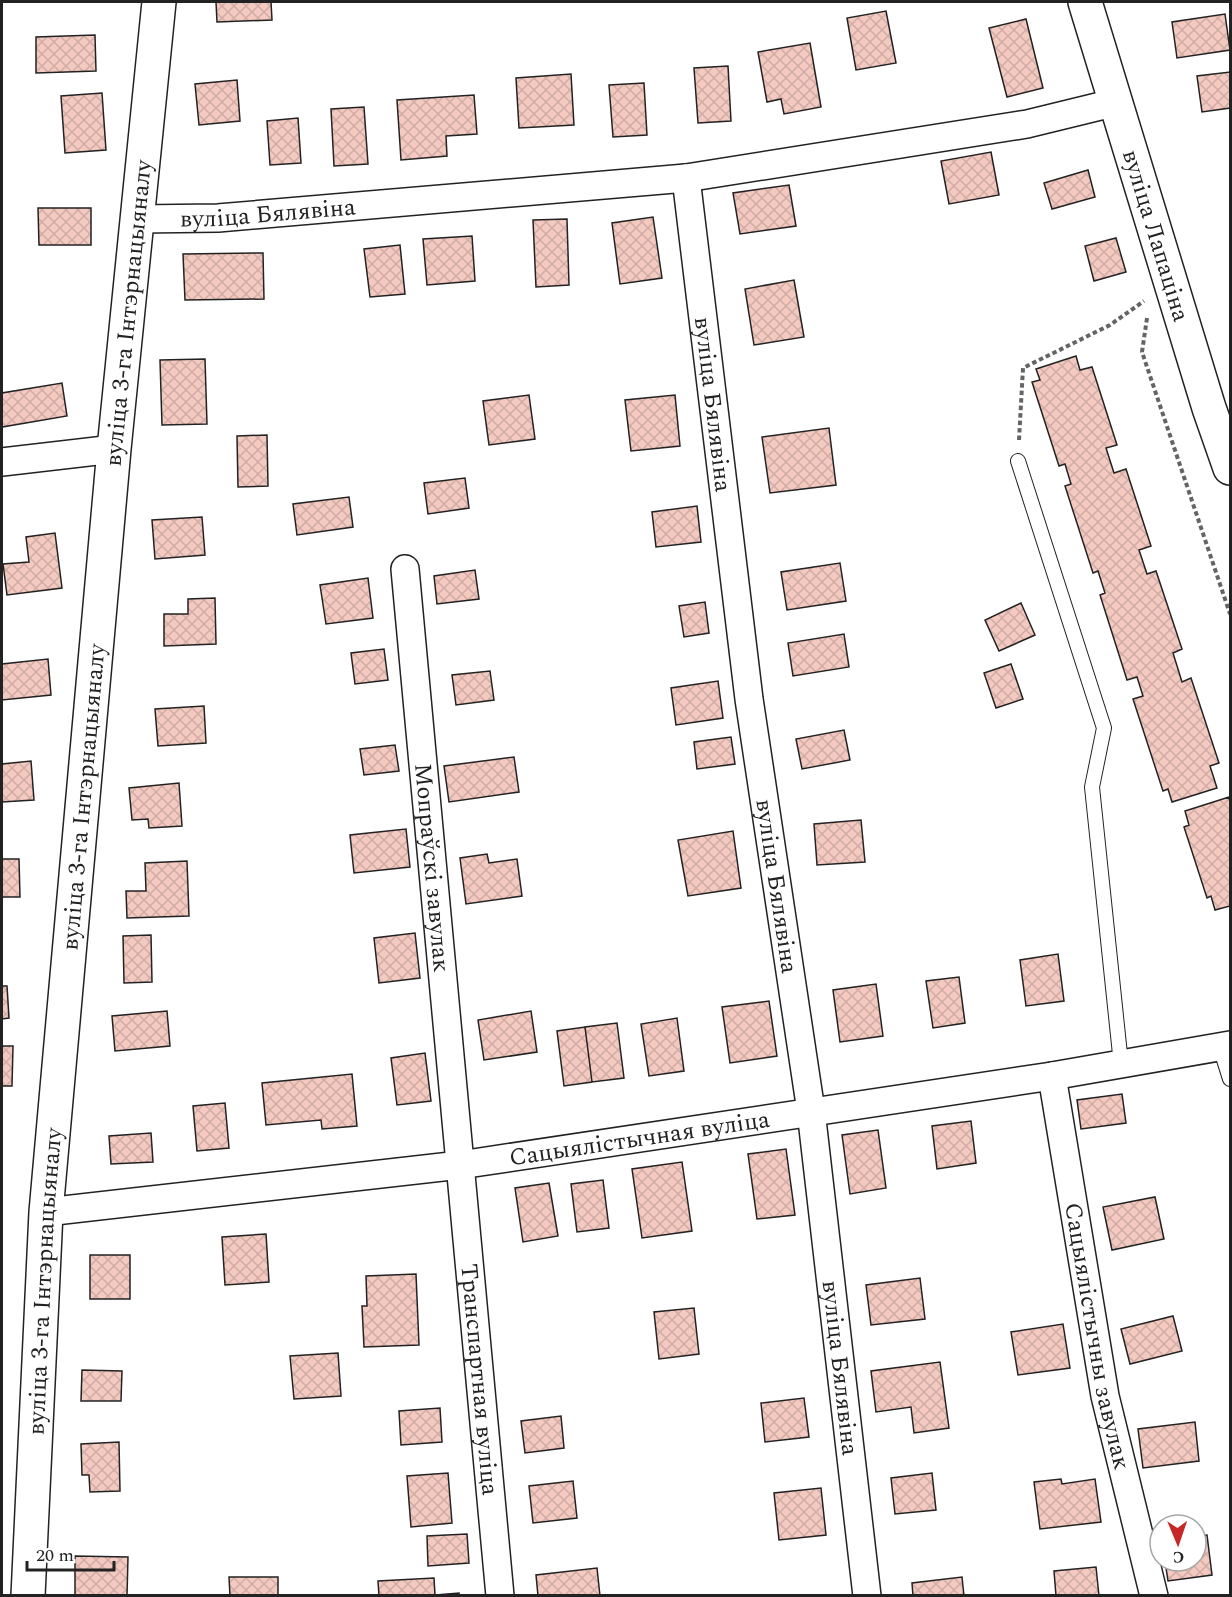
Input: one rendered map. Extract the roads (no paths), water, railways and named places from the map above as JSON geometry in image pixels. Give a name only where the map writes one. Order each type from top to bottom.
[{"type":"main road","name":"вуліца 3-га Інтэрнацыяналу","points":[[28,1596],[46,1212],[114,449],[159,2]]},
{"type":"main road","name":"вуліца Лапаціна","points":[[1085,2],[1220,406],[1230,468]]},
{"type":"street","name":"вуліца Бялявіна","points":[[138,219],[218,218],[686,178],[1027,124],[1117,102]]},
{"type":"street","name":"вуліца Бялявіна","points":[[686,178],[748,699],[811,1111],[867,1596]]},
{"type":"street","points":[[2,462],[114,449]]},
{"type":"street","name":"Мопраўскі завулак","points":[[405,569],[460,1165]]},
{"type":"street","name":"Сацыялістычная вуліца","points":[[46,1212],[460,1165],[1052,1076],[1225,1046]]},
{"type":"street","name":"Сацыялістычны завулак","points":[[1052,1076],[1105,1396],[1154,1596]]},
{"type":"street","name":"Транспартная вуліца","points":[[460,1165],[500,1596]]},
{"type":"lane","points":[[1018,461],[1104,728],[1092,787],[1121,1064]]},
{"type":"lane","points":[[1225,1046],[1230,1079]]}]
